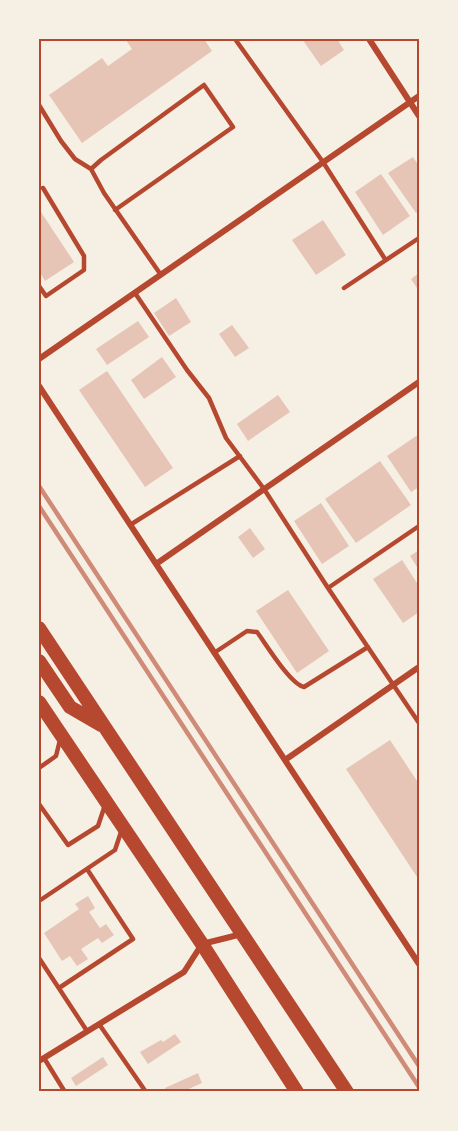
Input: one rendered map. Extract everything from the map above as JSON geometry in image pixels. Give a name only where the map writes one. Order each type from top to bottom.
[{"type":"main road","points":[[39,628],[347,1092]]},
{"type":"main road","points":[[39,661],[70,707],[106,728]]},
{"type":"main road","points":[[39,702],[202,944],[297,1092]]},
{"type":"street","points":[[369,39],[419,116]]},
{"type":"street","points":[[39,359],[419,96]]},
{"type":"street","points":[[156,564],[419,382]]},
{"type":"street","points":[[39,386],[419,964]]},
{"type":"street","points":[[285,760],[419,667]]},
{"type":"street","points":[[41,1059],[184,972],[202,944],[242,934]]},
{"type":"street","points":[[412,953],[419,948]]},
{"type":"lane","points":[[235,39],[322,162],[385,259]]},
{"type":"lane","points":[[91,169],[204,85],[233,126],[115,210]]},
{"type":"lane","points":[[39,105],[75,159],[91,169],[115,210],[161,275]]},
{"type":"lane","points":[[39,286],[46,296],[84,270],[84,256],[43,188]]},
{"type":"lane","points":[[344,288],[419,238]]},
{"type":"lane","points":[[135,293],[187,370],[209,398],[226,438],[264,489],[419,723]]},
{"type":"lane","points":[[130,525],[240,456]]},
{"type":"lane","points":[[328,588],[419,526]]},
{"type":"lane","points":[[214,653],[247,631],[253,630],[257,632],[291,679],[304,687],[368,647]]},
{"type":"lane","points":[[39,768],[56,756],[61,735]]},
{"type":"lane","points":[[39,804],[68,845],[98,826],[106,802]]},
{"type":"lane","points":[[39,901],[115,850],[122,826]]},
{"type":"lane","points":[[59,988],[134,939],[87,868]]},
{"type":"lane","points":[[39,958],[87,1031]]},
{"type":"lane","points":[[99,1024],[146,1092]]},
{"type":"lane","points":[[41,1059],[65,1092]]},
{"type":"building","points":[[204,39],[212,51],[82,143],[49,95],[102,58],[108,66],[132,49],[126,40]]},
{"type":"building","points":[[302,39],[337,39],[344,50],[321,66]]},
{"type":"building","points":[[413,157],[419,166],[419,211],[416,213],[388,173]]},
{"type":"building","points":[[381,174],[410,216],[383,235],[355,192]]},
{"type":"building","points":[[39,209],[74,262],[45,281],[39,271]]},
{"type":"building","points":[[323,220],[346,255],[316,275],[292,240]]},
{"type":"building","points":[[419,273],[419,291],[411,279]]},
{"type":"building","points":[[176,298],[191,322],[169,336],[154,313]]},
{"type":"building","points":[[138,321],[149,337],[107,365],[96,349]]},
{"type":"building","points":[[232,325],[249,348],[235,357],[219,334]]},
{"type":"building","points":[[162,357],[176,377],[144,399],[131,380]]},
{"type":"building","points":[[107,371],[173,468],[145,487],[79,390]]},
{"type":"building","points":[[278,395],[290,412],[248,441],[237,424]]},
{"type":"building","points":[[419,434],[419,487],[411,492],[387,456]]},
{"type":"building","points":[[380,461],[411,505],[356,543],[325,499]]},
{"type":"building","points":[[321,503],[349,546],[322,564],[294,521]]},
{"type":"building","points":[[250,528],[265,549],[253,558],[238,537]]},
{"type":"building","points":[[419,550],[419,570],[410,556]]},
{"type":"building","points":[[402,560],[419,586],[419,612],[403,623],[373,579]]},
{"type":"building","points":[[288,590],[329,651],[297,673],[256,611]]},
{"type":"building","points":[[390,740],[419,784],[419,880],[346,769]]},
{"type":"building","points":[[88,896],[95,908],[89,912],[100,928],[106,924],[114,935],[102,943],[98,938],[81,949],[88,959],[77,966],[70,956],[62,961],[44,933],[79,909],[75,904]]},
{"type":"building","points":[[175,1034],[181,1042],[148,1064],[140,1052]]},
{"type":"building","points":[[103,1057],[108,1065],[76,1086],[71,1078]]},
{"type":"building","points":[[198,1073],[202,1083],[182,1092],[166,1092],[165,1088]]},
{"type":"railway","points":[[39,486],[419,1066]]},
{"type":"railway","points":[[39,506],[419,1087]]}]
